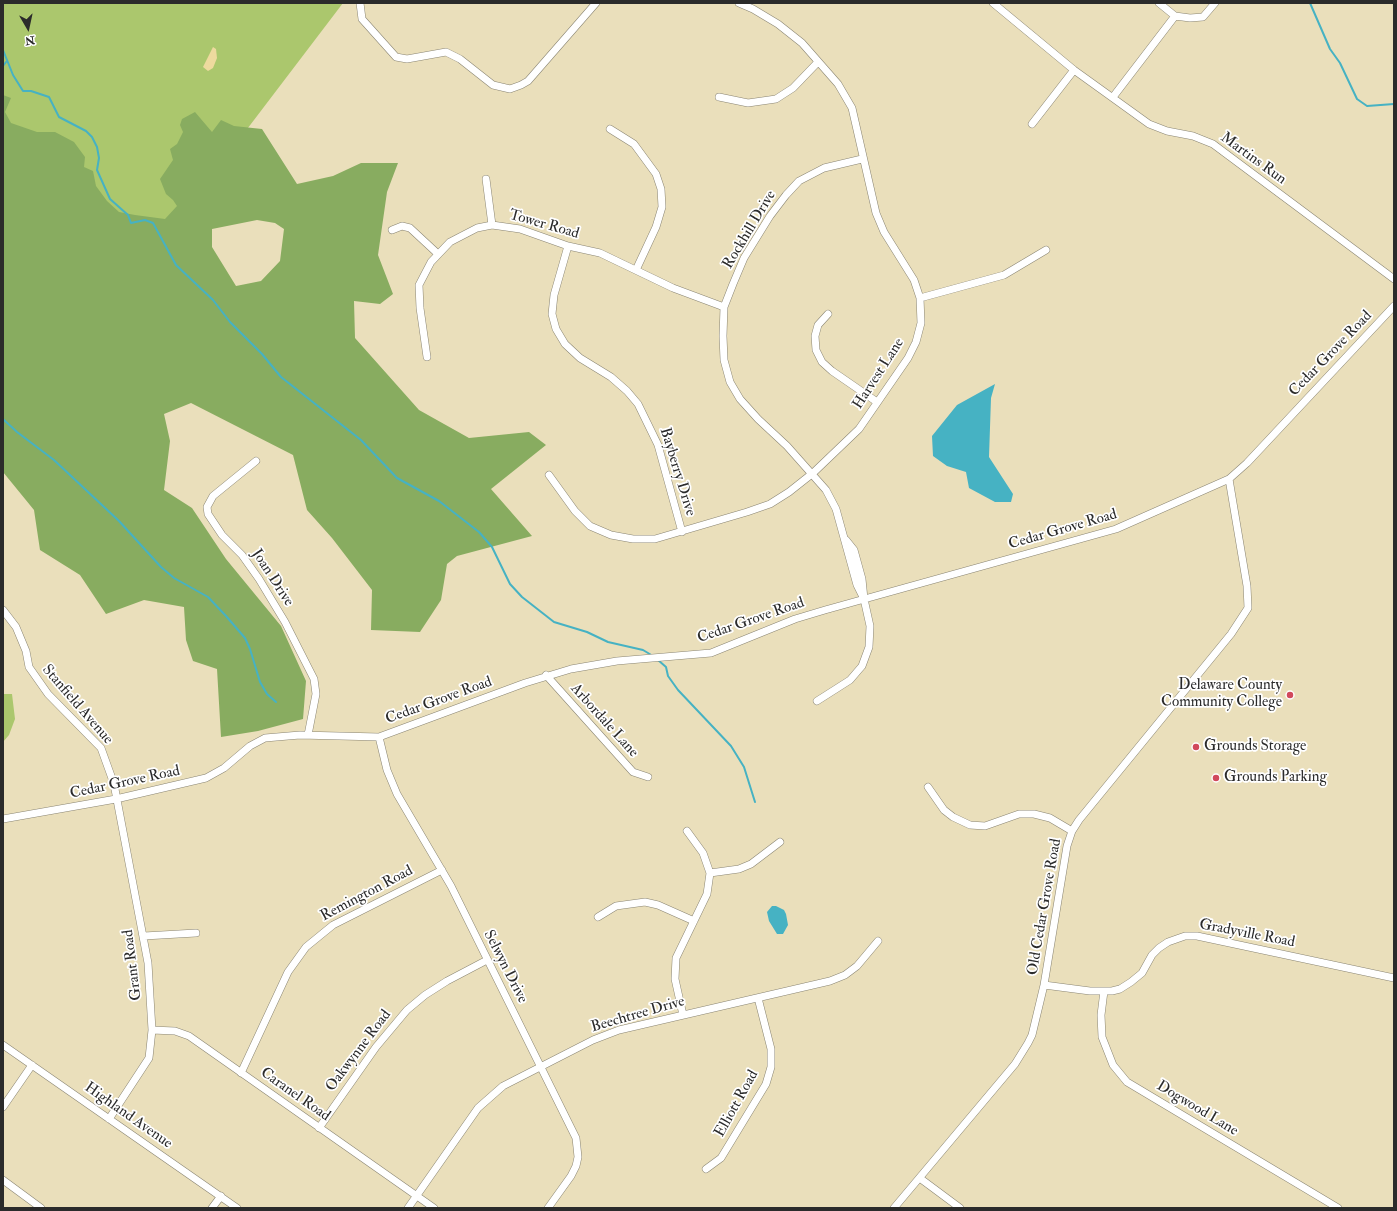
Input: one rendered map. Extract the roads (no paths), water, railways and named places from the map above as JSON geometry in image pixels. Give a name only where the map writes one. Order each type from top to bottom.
[{"type":"street","points":[[360,3],[362,19],[396,57],[407,59],[446,52],[460,59],[493,85],[510,89],[521,86],[528,81],[596,3]]},
{"type":"street","name":"Harvest Lane","points":[[549,474],[575,511],[590,526],[611,535],[633,539],[654,539],[682,532],[770,504],[789,492],[813,473],[859,429],[908,358],[916,342],[921,323],[920,298],[914,280],[884,232],[876,212],[862,159],[859,133],[852,108],[838,84],[802,43],[778,24],[753,9],[739,3]]},
{"type":"street","name":"Martins Run","points":[[993,3],[1074,70],[1149,124],[1167,131],[1193,136],[1213,144],[1394,279]]},
{"type":"street","points":[[1159,3],[1175,16],[1190,18],[1203,17],[1214,3]]},
{"type":"street","points":[[1113,97],[1175,16]]},
{"type":"street","points":[[719,97],[748,103],[776,99],[794,88],[818,62]]},
{"type":"street","points":[[1032,124],[1074,70]]},
{"type":"street","points":[[610,129],[634,144],[656,174],[661,189],[662,207],[656,227],[636,270]]},
{"type":"street","name":"Rockhill Drive","points":[[818,700],[850,680],[862,666],[866,657],[871,637],[862,579],[854,550],[845,538],[836,510],[826,490],[813,473],[758,419],[740,399],[730,382],[724,360],[724,307],[744,258],[770,216],[799,181],[824,168],[862,159]]},
{"type":"street","points":[[486,178],[492,225]]},
{"type":"street","name":"Tower Road","points":[[426,357],[420,308],[419,285],[431,262],[450,242],[477,228],[492,225],[520,229],[568,246],[600,253],[694,297],[724,307]]},
{"type":"street","points":[[392,230],[402,226],[410,228],[438,254]]},
{"type":"street","name":"Bayberry Drive","points":[[568,246],[554,294],[552,314],[556,329],[565,344],[580,358],[611,377],[627,391],[638,404],[658,445],[682,532]]},
{"type":"street","points":[[920,298],[1004,276],[1046,250]]},
{"type":"street","name":"Cedar Grove Road","points":[[3,819],[116,799],[206,778],[224,768],[250,746],[265,738],[308,736],[379,737],[546,675],[618,661],[711,653],[795,619],[1116,529],[1228,479],[1247,463],[1394,306]]},
{"type":"street","points":[[828,314],[818,325],[815,336],[816,350],[822,362],[832,371],[877,402]]},
{"type":"street","name":"Joan Drive","points":[[256,461],[213,496],[207,507],[208,514],[222,535],[242,555],[259,579],[286,622],[314,679],[316,694],[308,736]]},
{"type":"street","name":"Old Cedar Grove Road","points":[[894,1208],[921,1179],[1015,1064],[1032,1035],[1044,985],[1067,846],[1072,831],[1079,820],[1232,634],[1248,608],[1247,586],[1228,479]]},
{"type":"street","name":"Stanfield Avenue","points":[[3,610],[16,627],[26,651],[29,667],[38,682],[101,748],[108,763],[116,799]]},
{"type":"street","name":"Arbordale Lane","points":[[546,675],[633,772],[648,777]]},
{"type":"street","name":"Selwyn Drive","points":[[379,737],[387,770],[396,794],[442,870],[572,1130],[577,1147],[577,1161],[571,1176],[548,1208]]},
{"type":"street","points":[[928,787],[944,810],[953,817],[970,825],[985,826],[1019,814],[1034,814],[1050,818],[1072,831]]},
{"type":"street","name":"Grant Road","points":[[109,1119],[149,1058],[152,1030],[148,963],[144,936],[116,799]]},
{"type":"street","points":[[683,1015],[674,968],[681,946],[707,894],[710,873],[703,853],[687,831]]},
{"type":"street","points":[[710,873],[739,869],[751,864],[780,842]]},
{"type":"street","name":"Remington Road","points":[[241,1073],[288,972],[306,947],[333,925],[442,870]]},
{"type":"street","points":[[598,917],[616,906],[645,902],[658,904],[694,921]]},
{"type":"street","points":[[144,936],[196,933]]},
{"type":"street","name":"Gradyville Road","points":[[1044,985],[1104,991],[1120,989],[1142,973],[1152,955],[1159,948],[1168,942],[1185,936],[1210,938],[1394,978]]},
{"type":"street","name":"Beechtree Drive","points":[[408,1208],[478,1108],[503,1086],[606,1034],[830,981],[857,966],[878,941]]},
{"type":"street","name":"Oakwynne Road","points":[[319,1128],[376,1047],[407,1010],[447,981],[488,960]]},
{"type":"street","name":"Dogwood Lane","points":[[1104,991],[1101,1015],[1102,1037],[1112,1065],[1127,1082],[1338,1208]]},
{"type":"street","name":"Elliott Road","points":[[706,1169],[721,1158],[766,1084],[772,1067],[771,1049],[758,998]]},
{"type":"street","name":"Caranel Road","points":[[152,1030],[175,1032],[189,1036],[416,1196]]},
{"type":"street","name":"Highland Avenue","points":[[3,1045],[237,1208]]},
{"type":"street","points":[[3,1107],[32,1065]]},
{"type":"street","points":[[921,1179],[960,1208]]},
{"type":"street","points":[[3,1180],[41,1208]]},
{"type":"street","points":[[212,1208],[221,1196]]},
{"type":"street","points":[[416,1196],[434,1208]]},
{"type":"water","points":[[995,384],[991,398],[989,457],[1013,494],[1011,502],[995,502],[969,488],[966,472],[947,466],[933,456],[932,436],[957,405]]},
{"type":"water","points":[[772,906],[776,906],[784,910],[786,914],[788,925],[783,934],[777,934],[769,921],[767,912]]},
{"type":"waterway","points":[[1310,3],[1330,49],[1340,63],[1357,99],[1367,106],[1394,104]]},
{"type":"waterway","points":[[3,50],[13,75],[23,91],[31,91],[49,97],[59,117],[86,131],[92,137],[97,147],[99,158],[97,170],[110,199],[128,215],[131,223],[145,220],[153,223],[176,265],[213,300],[230,322],[262,354],[281,377],[361,440],[397,478],[439,501],[479,532],[492,547],[510,584],[522,597],[554,622],[587,632],[608,642],[643,650],[653,656]]},
{"type":"waterway","points":[[3,66],[6,62]]},
{"type":"waterway","points":[[3,419],[17,432],[54,460],[119,521],[161,567],[174,578],[208,597],[245,638],[260,682],[267,694],[276,702]]},
{"type":"waterway","points":[[658,660],[666,667],[668,676],[678,690],[731,746],[744,767],[755,802]]},
{"type":"place","name":"Delaware County Community College","points":[[1290,695]]},
{"type":"place","name":"Grounds Storage","points":[[1196,747]]},
{"type":"place","name":"Grounds Parking","points":[[1216,778]]}]
